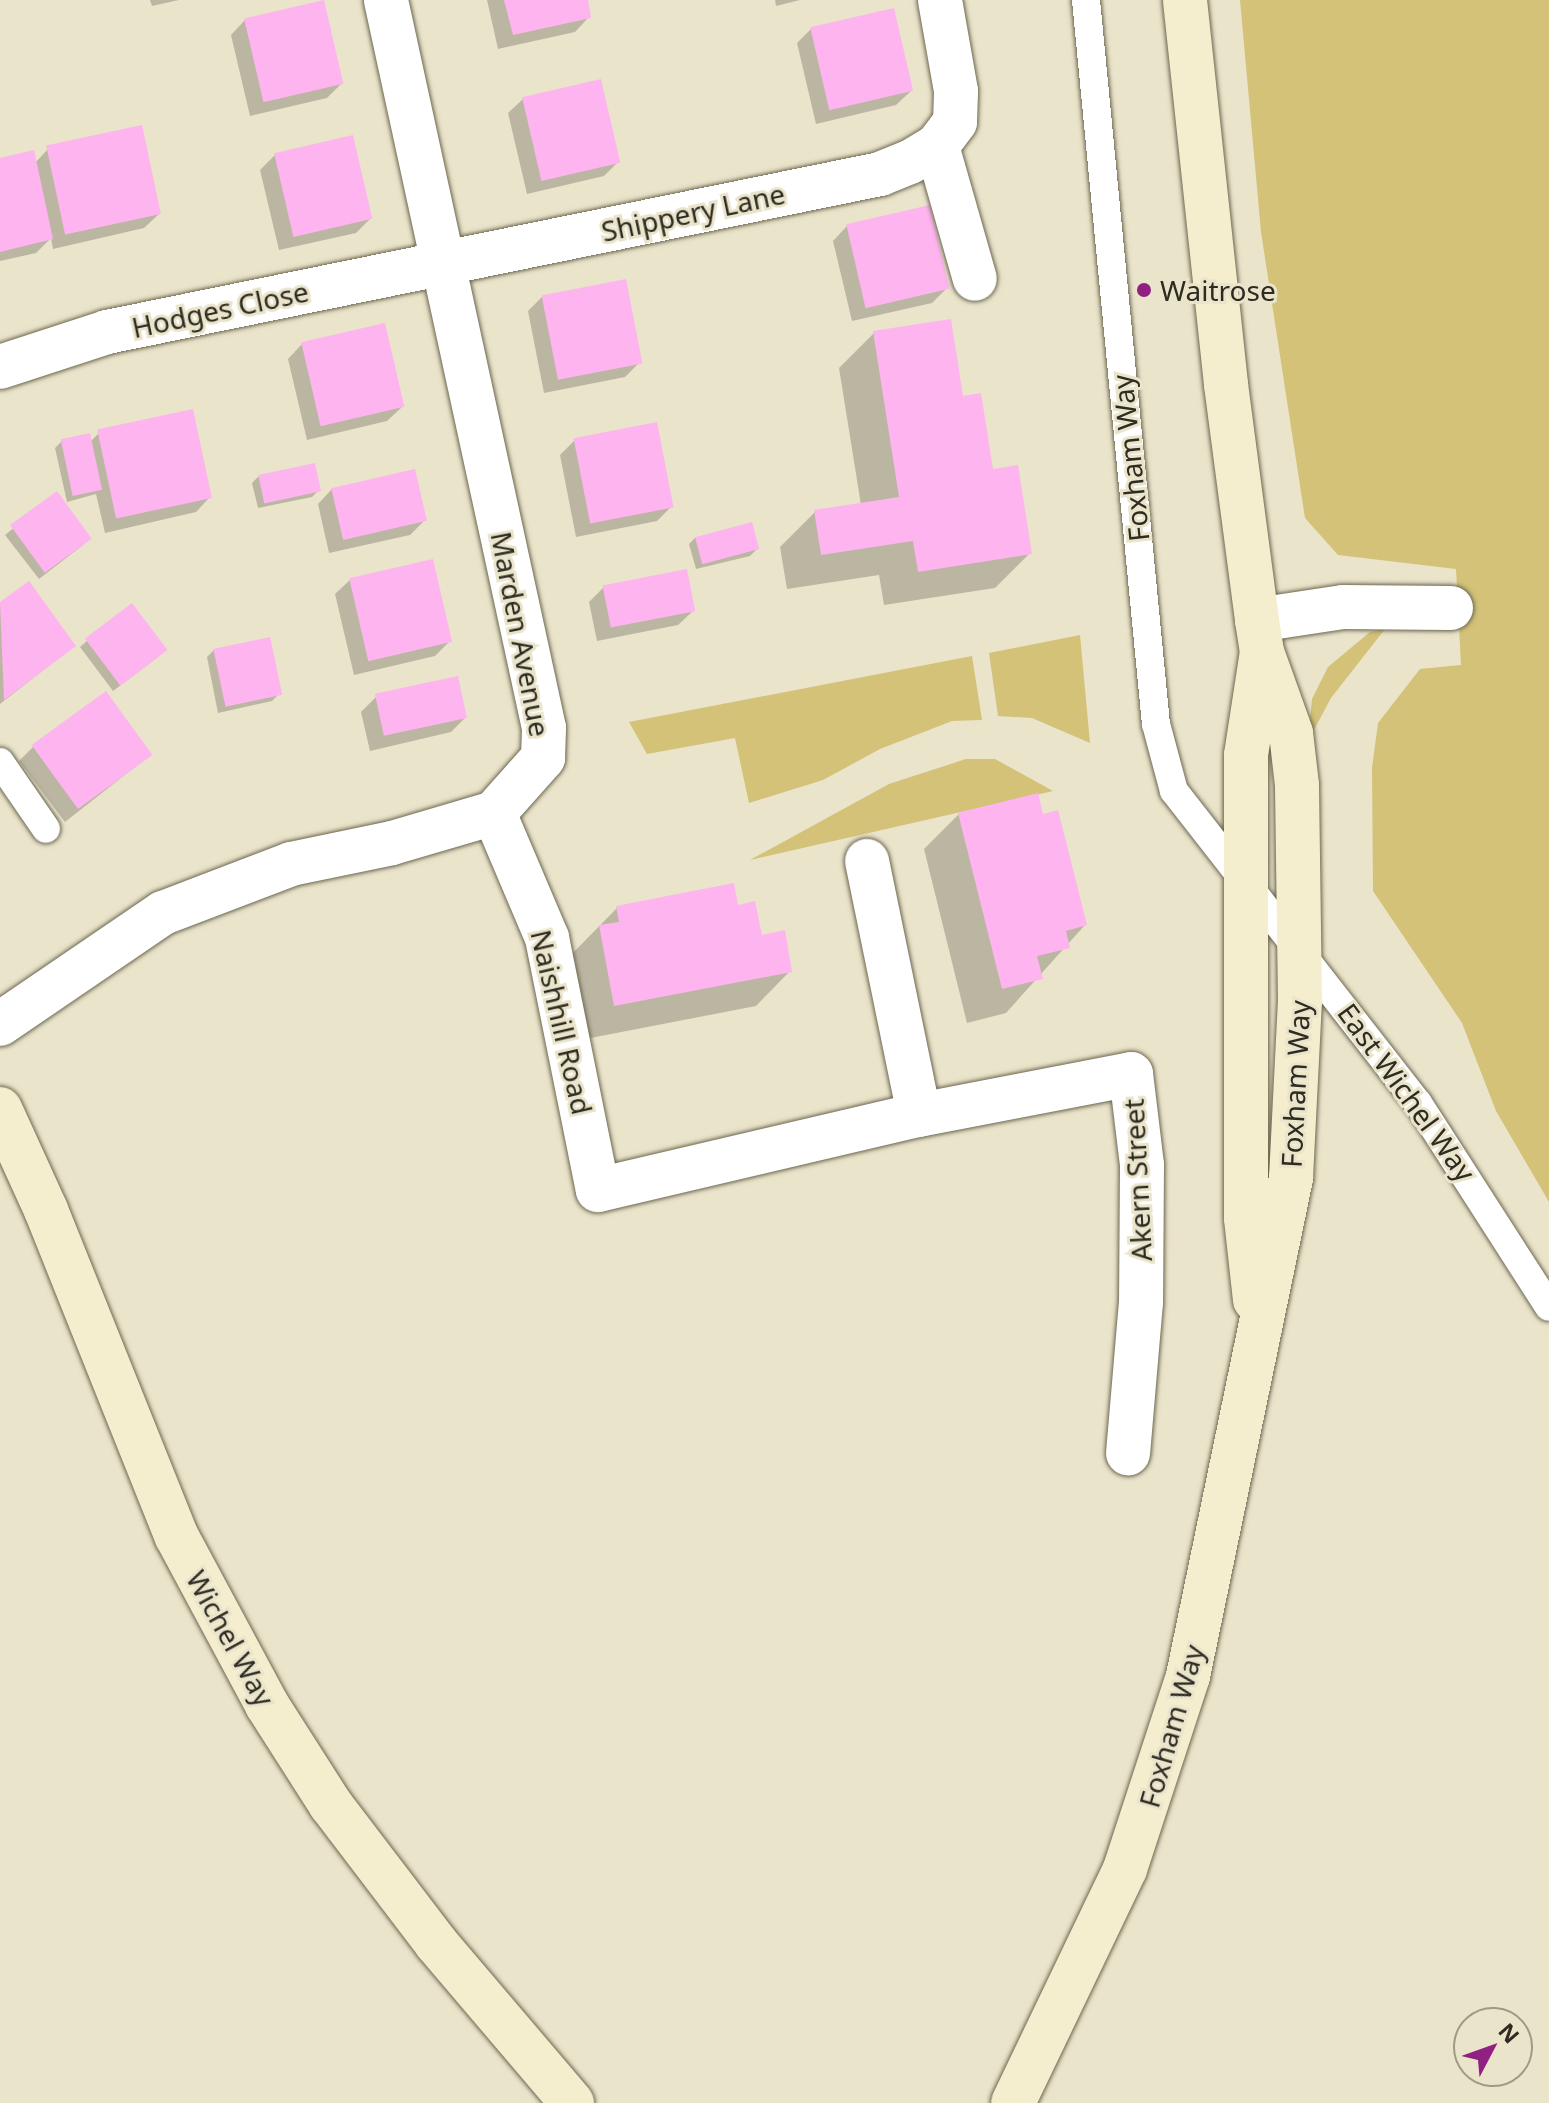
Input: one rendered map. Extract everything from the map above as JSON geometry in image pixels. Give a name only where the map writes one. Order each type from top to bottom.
[{"type":"main road","name":"Foxham Way","points":[[1013,2103],[1085,1961],[1149,1803],[1208,1592],[1259,1325],[1291,1178],[1300,949],[1291,733],[1260,636],[1224,369],[1185,0]]},
{"type":"main road","name":"Foxham Way","points":[[1259,1325],[1246,1218],[1249,889],[1246,755],[1260,636]]},
{"type":"main road","name":"Wichel Way","points":[[0,1109],[46,1210],[177,1537],[267,1705],[331,1805],[436,1943],[572,2103]]},
{"type":"street","name":"Marden Avenue","points":[[386,0],[544,728],[543,758],[494,813]]},
{"type":"street","points":[[940,0],[956,91],[955,122],[937,146],[975,279]]},
{"type":"street","name":"Shippery Lane","points":[[444,263],[880,174],[937,146]]},
{"type":"street","name":"Hodges Close","points":[[0,367],[107,332],[444,263]]},
{"type":"street","points":[[1260,636],[1343,607],[1451,608]]},
{"type":"street","points":[[0,1024],[163,913],[291,864],[392,843],[494,813]]},
{"type":"street","name":"Naishhill Road","points":[[494,813],[547,938],[598,1190]]},
{"type":"street","points":[[867,861],[919,1115]]},
{"type":"street","name":"Akern Street","points":[[598,1190],[919,1115],[1131,1074],[1142,1165],[1141,1302],[1128,1453]]},
{"type":"lane","name":"Foxham Way","points":[[1086,0],[1156,724],[1174,791],[1249,889]]},
{"type":"lane","points":[[0,762],[46,829]]},
{"type":"lane","name":"East Wichel Way","points":[[1249,889],[1300,949],[1434,1125],[1549,1307]]},
{"type":"shaded area","points":[[1240,0],[1549,0],[1549,1202],[1496,1111],[1462,1023],[1373,891],[1372,768],[1378,723],[1420,669],[1461,665],[1456,569],[1338,555],[1305,518],[1261,232]]},
{"type":"shaded area","points":[[1385,629],[1331,698],[1308,741],[1312,699],[1328,667],[1370,632]]},
{"type":"shaded area","points":[[1080,635],[1090,743],[1032,718],[998,716],[989,653]]},
{"type":"shaded area","points":[[972,656],[982,720],[952,721],[880,749],[823,780],[749,803],[735,738],[647,754],[629,722]]},
{"type":"shaded area","points":[[966,759],[995,759],[1053,791],[750,860],[889,784]]},
{"type":"building","points":[[324,0],[343,84],[263,102],[244,18]]},
{"type":"building","points":[[504,0],[588,0],[591,18],[513,35]]},
{"type":"building","points":[[894,8],[913,91],[829,110],[810,27]]},
{"type":"building","points":[[601,79],[620,163],[541,181],[522,97]]},
{"type":"building","points":[[142,125],[161,214],[65,234],[46,145]]},
{"type":"building","points":[[353,135],[372,219],[293,237],[274,153]]},
{"type":"building","points":[[34,150],[53,239],[0,252],[0,158]]},
{"type":"building","points":[[930,205],[949,289],[866,308],[846,224]]},
{"type":"building","points":[[626,279],[642,363],[558,380],[542,295]]},
{"type":"building","points":[[951,319],[963,396],[981,393],[993,469],[1018,465],[1032,554],[918,572],[913,541],[821,555],[814,510],[899,497],[873,331]]},
{"type":"building","points":[[385,323],[404,407],[321,426],[301,342]]},
{"type":"building","points":[[193,409],[212,498],[116,518],[97,429]]},
{"type":"building","points":[[657,422],[674,507],[590,524],[574,438]]},
{"type":"building","points":[[90,433],[102,490],[73,496],[61,439]]},
{"type":"building","points":[[315,463],[321,491],[264,503],[258,475]]},
{"type":"building","points":[[415,469],[427,521],[343,540],[331,488]]},
{"type":"building","points":[[57,491],[92,539],[45,573],[10,525]]},
{"type":"building","points":[[752,522],[759,549],[702,564],[695,537]]},
{"type":"building","points":[[433,559],[452,642],[368,661],[349,578]]},
{"type":"building","points":[[687,569],[695,611],[611,628],[603,585]]},
{"type":"building","points":[[29,581],[76,646],[4,700],[0,602]]},
{"type":"building","points":[[132,603],[168,650],[120,686],[85,639]]},
{"type":"building","points":[[270,637],[282,695],[226,707],[213,649]]},
{"type":"building","points":[[458,676],[467,718],[384,736],[375,694]]},
{"type":"building","points":[[106,691],[152,755],[78,809],[32,745]]},
{"type":"building","points":[[1038,793],[1043,814],[1058,810],[1087,925],[1066,931],[1070,948],[1037,956],[1043,979],[1002,989],[958,813]]},
{"type":"building","points":[[734,883],[738,905],[755,901],[762,935],[785,930],[792,972],[614,1006],[599,925],[619,922],[616,906]]},
{"type":"place","name":"Waitrose","points":[[1144,290]]}]
